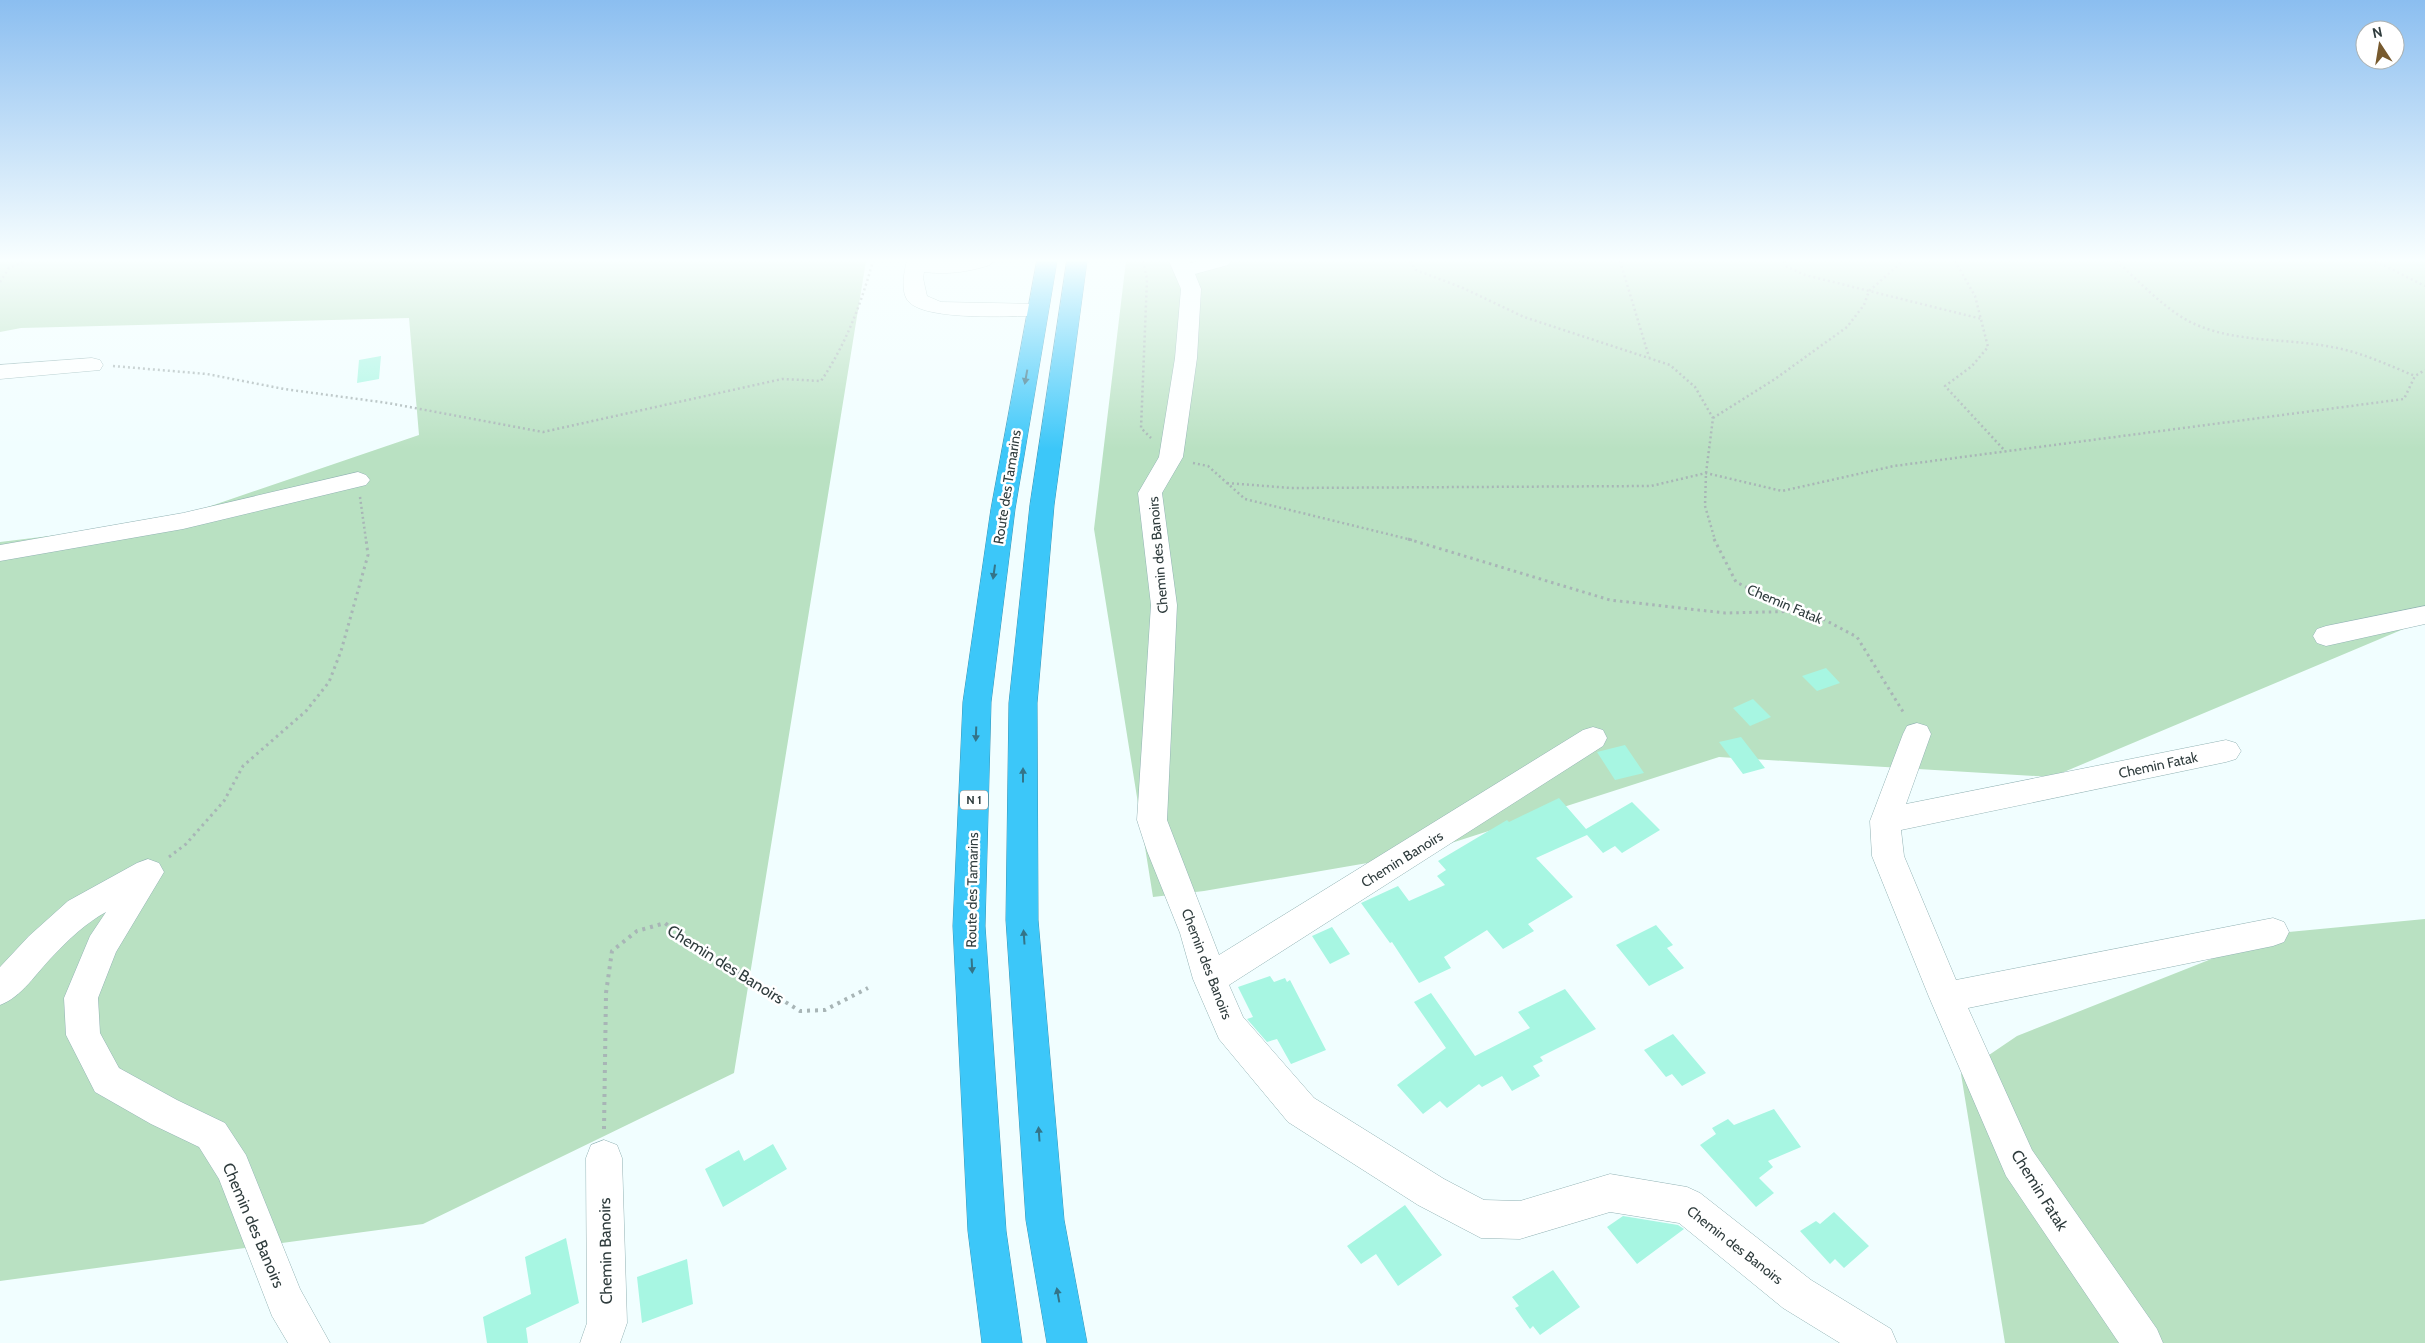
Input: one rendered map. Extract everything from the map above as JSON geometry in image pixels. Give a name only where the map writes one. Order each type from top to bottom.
[{"type":"highway","name":"Route des Tamarins","points":[[1002,1343],[987,1231],[970,926],[977,702],[1003,509],[1036,324]]},
{"type":"highway","points":[[1067,1343],[1045,1220],[1022,920],[1023,713],[1042,505],[1068,324]]},
{"type":"street","name":"Chemin des Banoirs","points":[[1189,324],[1186,358],[1171,458],[1150,493],[1164,605],[1152,820],[1162,851],[1196,933],[1210,980],[1231,1028],[1301,1110],[1431,1192],[1481,1218],[1520,1220],[1610,1193],[1687,1206],[1797,1294],[1878,1343]]},
{"type":"street","points":[[0,372],[92,365]]},
{"type":"street","points":[[0,553],[183,521],[358,480]]},
{"type":"street","points":[[2326,636],[2425,615]]},
{"type":"street","name":"Chemin Fatak","points":[[1917,734],[1885,821],[1888,856],[1946,997],[2019,1163],[2143,1343]]},
{"type":"street","name":"Chemin Banoirs","points":[[1210,980],[1593,738]]},
{"type":"street","name":"Chemin Fatak","points":[[1885,821],[2226,751]]},
{"type":"street","points":[[0,990],[41,946],[79,911],[148,872]]},
{"type":"street","name":"Chemin des Banoirs","points":[[148,872],[102,946],[81,998],[83,1035],[107,1080],[164,1112],[212,1135],[233,1168],[286,1302],[310,1343]]},
{"type":"street","points":[[1946,997],[2273,932]]},
{"type":"street","name":"Chemin Banoirs","points":[[600,1343],[606,1323],[604,1158]]},
{"type":"path","points":[[92,365],[207,374],[284,389],[388,403],[543,432],[782,380],[821,381],[838,358],[854,324]]},
{"type":"path","points":[[1145,324],[1141,428],[1171,458],[1208,466],[1245,499],[1391,534],[1610,600],[1725,613],[1808,611]]},
{"type":"path","points":[[1544,324],[1670,365],[1694,387],[1713,418],[1775,379],[1850,324]]},
{"type":"path","points":[[1639,324],[1649,358]]},
{"type":"path","points":[[1983,324],[1988,347],[1972,366],[1946,386],[2006,452]]},
{"type":"path","points":[[2195,324],[2243,336],[2322,345],[2350,351],[2415,376]]},
{"type":"path","points":[[1227,483],[1291,488],[1651,486],[1706,473],[1782,491],[1894,466],[2404,399],[2415,376],[2425,370]]},
{"type":"path","name":"Chemin Fatak","points":[[1713,418],[1706,473],[1705,506],[1714,538],[1736,582],[1756,592],[1808,611],[1857,637],[1917,734]]},
{"type":"path","points":[[148,872],[186,844],[224,801],[243,766],[306,711],[329,682],[341,651],[368,555],[358,480]]},
{"type":"path","name":"Chemin des Banoirs","points":[[604,1158],[606,993],[612,951],[637,931],[665,923],[685,940],[800,1011],[825,1010],[868,988]]},
{"type":"green space","points":[[0,324],[189,324],[21,328],[0,332]]},
{"type":"green space","points":[[409,324],[856,324],[734,1073],[423,1224],[0,1281],[0,542],[164,522],[419,435]]},
{"type":"green space","points":[[1119,324],[2425,324],[2425,620],[2052,777],[1719,757],[1414,855],[1204,891],[1153,897],[1094,529]]},
{"type":"green space","points":[[2425,919],[2425,1343],[2005,1343],[1961,1074],[2017,1036],[2277,933]]},
{"type":"building","points":[[381,356],[379,379],[357,383],[359,360]]},
{"type":"building","points":[[1826,668],[1840,683],[1817,691],[1802,676]]},
{"type":"building","points":[[1753,699],[1771,717],[1750,726],[1733,708]]},
{"type":"building","points":[[1741,737],[1765,768],[1743,774],[1719,742]]},
{"type":"building","points":[[1625,745],[1644,773],[1615,780],[1597,752]]},
{"type":"building","points":[[1559,798],[1586,829],[1632,802],[1660,830],[1622,853],[1615,846],[1603,853],[1587,835],[1536,858],[1573,897],[1528,924],[1534,931],[1503,949],[1487,930],[1444,957],[1451,968],[1419,983],[1392,942],[1390,943],[1361,903],[1398,886],[1409,901],[1445,885],[1437,876],[1446,870],[1438,861],[1507,820],[1509,822]]},
{"type":"building","points":[[1656,925],[1673,945],[1667,948],[1684,968],[1649,986],[1616,945]]},
{"type":"building","points":[[1332,927],[1350,954],[1330,964],[1312,936]]},
{"type":"building","points":[[1270,976],[1274,982],[1285,978],[1287,982],[1290,980],[1326,1050],[1291,1064],[1277,1039],[1267,1042],[1247,1019],[1253,1017],[1238,987]]},
{"type":"building","points":[[1565,989],[1596,1029],[1540,1057],[1543,1061],[1533,1066],[1540,1076],[1512,1091],[1502,1076],[1482,1087],[1479,1084],[1447,1108],[1440,1101],[1423,1114],[1397,1085],[1446,1048],[1414,1002],[1431,993],[1475,1056],[1530,1028],[1518,1012]]},
{"type":"building","points":[[1673,1034],[1706,1073],[1682,1086],[1672,1074],[1666,1077],[1644,1050]]},
{"type":"building","points":[[1774,1109],[1801,1147],[1768,1161],[1773,1167],[1759,1178],[1774,1193],[1756,1207],[1700,1145],[1716,1134],[1712,1128],[1728,1119],[1734,1125]]},
{"type":"building","points":[[773,1144],[787,1169],[723,1207],[705,1169],[739,1150],[744,1161]]},
{"type":"building","points":[[1405,1205],[1442,1255],[1398,1286],[1376,1254],[1361,1264],[1347,1246]]},
{"type":"building","points":[[1834,1212],[1869,1246],[1844,1268],[1835,1259],[1830,1264],[1800,1231],[1816,1221],[1820,1224]]},
{"type":"building","points":[[1623,1216],[1678,1225],[1684,1229],[1637,1264],[1607,1227]]},
{"type":"building","points":[[566,1238],[579,1303],[526,1328],[528,1343],[487,1343],[483,1317],[531,1294],[525,1257]]},
{"type":"building","points":[[687,1259],[693,1304],[642,1323],[637,1277]]},
{"type":"building","points":[[1553,1270],[1580,1307],[1540,1335],[1533,1326],[1530,1329],[1515,1308],[1519,1306],[1512,1297]]}]
